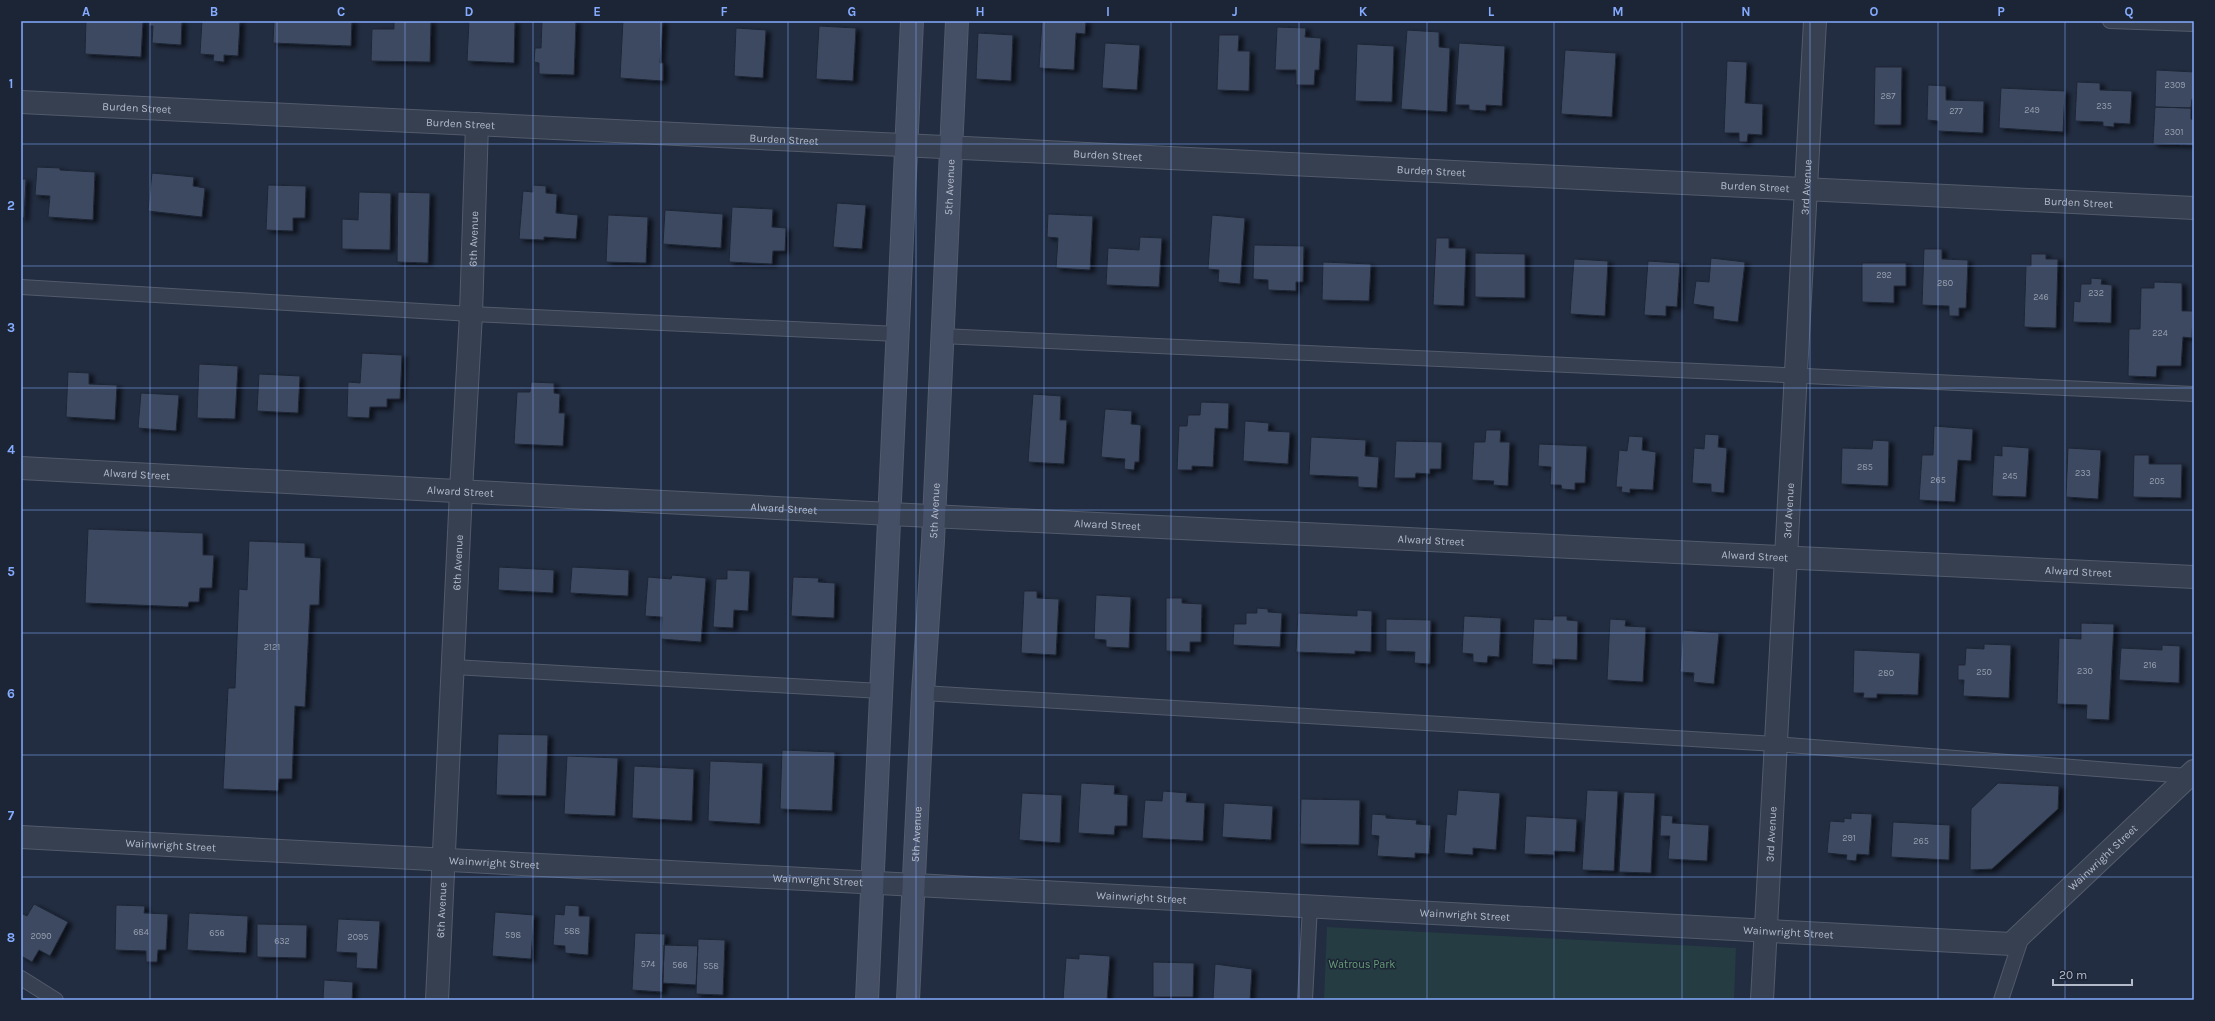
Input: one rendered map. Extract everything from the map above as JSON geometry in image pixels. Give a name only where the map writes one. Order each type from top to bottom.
[{"type":"main road","points":[[867,1000],[912,21]]},
{"type":"main road","name":"5th Avenue","points":[[908,1000],[923,693],[934,516],[941,336],[958,21]]},
{"type":"street","name":"3rd Avenue","points":[[1762,1000],[1815,21]]},
{"type":"street","name":"Burden Street","points":[[21,102],[2194,208]]},
{"type":"street","name":"6th Avenue","points":[[437,1000],[445,859],[461,491],[471,314],[477,124]]},
{"type":"street","name":"Alward Street","points":[[21,468],[890,514],[2194,578]]},
{"type":"street","name":"Wainwright Street","points":[[21,837],[2011,944],[2191,774]]},
{"type":"lane","points":[[2110,21],[2194,24]]},
{"type":"lane","points":[[21,287],[471,314],[898,334]]},
{"type":"lane","points":[[941,336],[2194,394]]},
{"type":"lane","points":[[454,667],[881,691]]},
{"type":"lane","points":[[923,693],[1776,744],[2191,774]]},
{"type":"lane","points":[[1305,1000],[1310,906]]},
{"type":"lane","points":[[2001,1000],[2023,933]]},
{"type":"lane","points":[[21,978],[56,1000]]},
{"type":"green space","name":"Watrous Park","points":[[1327,927],[1736,948],[1734,1000],[1324,1000]]},
{"type":"building","points":[[86,21],[143,21],[141,57],[85,54]]},
{"type":"building","points":[[150,21],[182,21],[181,45],[152,43],[153,26],[149,26]]},
{"type":"building","points":[[202,21],[240,21],[238,56],[224,55],[224,62],[213,61],[214,55],[200,54]]},
{"type":"building","points":[[274,21],[352,21],[351,46],[273,43]]},
{"type":"building","points":[[394,21],[431,21],[430,62],[371,61],[372,29],[394,29]]},
{"type":"building","points":[[469,21],[515,21],[514,63],[467,61]]},
{"type":"building","points":[[542,21],[576,21],[574,75],[539,74],[539,63],[534,62],[535,48],[541,48]]},
{"type":"building","points":[[623,21],[663,21],[660,63],[663,63],[663,81],[620,78]]},
{"type":"building","points":[[1042,21],[1086,21],[1085,34],[1076,33],[1074,70],[1039,68]]},
{"type":"building","points":[[819,26],[856,28],[853,81],[816,79]]},
{"type":"building","points":[[1277,27],[1306,28],[1305,37],[1321,38],[1319,70],[1315,70],[1314,85],[1296,85],[1296,70],[1275,70]]},
{"type":"building","points":[[736,28],[766,30],[763,78],[734,76]]},
{"type":"building","points":[[1407,30],[1439,32],[1439,47],[1450,48],[1447,112],[1401,109]]},
{"type":"building","points":[[978,33],[1013,35],[1011,81],[976,79]]},
{"type":"building","points":[[1219,35],[1239,35],[1238,51],[1250,51],[1249,91],[1217,90]]},
{"type":"building","points":[[1105,43],[1140,45],[1137,90],[1102,88]]},
{"type":"building","points":[[1459,43],[1505,46],[1502,106],[1486,105],[1486,111],[1469,110],[1469,105],[1455,105]]},
{"type":"building","points":[[1357,44],[1394,46],[1392,102],[1355,101]]},
{"type":"building","points":[[1565,50],[1616,53],[1612,117],[1561,114]]},
{"type":"building","points":[[1727,61],[1747,62],[1745,103],[1763,104],[1762,135],[1748,134],[1747,142],[1739,142],[1739,133],[1724,133]]},
{"type":"building","points":[[1875,67],[1902,67],[1901,125],[1874,125]]},
{"type":"building","points":[[2156,70],[2194,72],[2194,99],[2192,99],[2191,108],[2155,107]]},
{"type":"building","points":[[2077,82],[2100,83],[2100,90],[2132,91],[2130,124],[2114,123],[2114,127],[2103,126],[2103,122],[2075,121]]},
{"type":"building","points":[[1928,85],[1946,86],[1946,100],[1984,101],[1983,133],[1938,131],[1938,121],[1927,120]]},
{"type":"building","points":[[2001,88],[2065,91],[2063,132],[1999,128]]},
{"type":"building","points":[[2155,107],[2191,108],[2191,119],[2194,120],[2194,145],[2153,144]]},
{"type":"building","points":[[37,167],[95,172],[93,220],[48,217],[50,196],[35,195]]},
{"type":"building","points":[[152,173],[194,177],[193,186],[205,188],[202,217],[148,211]]},
{"type":"building","points":[[21,179],[26,179],[24,218],[21,218]]},
{"type":"building","points":[[268,185],[306,186],[305,218],[293,218],[293,231],[266,230]]},
{"type":"building","points":[[533,185],[546,186],[546,193],[557,194],[556,213],[578,215],[576,239],[544,237],[544,240],[519,239],[523,191],[533,192]]},
{"type":"building","points":[[359,192],[391,193],[390,250],[342,249],[342,219],[358,220]]},
{"type":"building","points":[[398,192],[430,193],[428,263],[397,262]]},
{"type":"building","points":[[837,203],[866,205],[862,249],[833,247]]},
{"type":"building","points":[[732,207],[773,209],[772,227],[786,228],[785,251],[773,251],[772,264],[729,262]]},
{"type":"building","points":[[665,210],[723,214],[721,248],[663,244]]},
{"type":"building","points":[[1048,214],[1093,216],[1090,270],[1056,268],[1058,238],[1047,237]]},
{"type":"building","points":[[608,215],[648,217],[646,263],[606,262]]},
{"type":"building","points":[[1212,215],[1245,218],[1240,284],[1218,282],[1219,270],[1208,269]]},
{"type":"building","points":[[1140,237],[1162,238],[1159,287],[1106,285],[1108,248],[1139,250]]},
{"type":"building","points":[[1436,238],[1449,238],[1449,248],[1466,248],[1464,306],[1433,305]]},
{"type":"building","points":[[1254,245],[1304,246],[1303,282],[1296,282],[1296,291],[1268,290],[1268,280],[1253,279]]},
{"type":"building","points":[[1924,249],[1942,249],[1942,259],[1968,260],[1966,308],[1959,308],[1959,316],[1949,316],[1949,306],[1922,305]]},
{"type":"building","points":[[1475,253],[1525,254],[1525,298],[1475,297]]},
{"type":"building","points":[[2031,254],[2046,254],[2046,259],[2058,259],[2056,328],[2024,327],[2026,266],[2031,266]]},
{"type":"building","points":[[1711,258],[1745,262],[1738,322],[1713,319],[1714,307],[1693,304],[1696,281],[1709,282]]},
{"type":"building","points":[[1574,259],[1608,261],[1605,316],[1570,314]]},
{"type":"building","points":[[1648,261],[1680,263],[1677,307],[1666,306],[1666,316],[1644,315]]},
{"type":"building","points":[[1323,262],[1371,264],[1369,301],[1322,300]]},
{"type":"building","points":[[1862,263],[1906,263],[1906,286],[1894,286],[1894,303],[1862,302]]},
{"type":"building","points":[[2091,278],[2102,279],[2101,284],[2112,285],[2111,323],[2073,322],[2074,301],[2080,302],[2081,284],[2091,284]]},
{"type":"building","points":[[2154,282],[2182,283],[2182,311],[2193,311],[2192,338],[2183,337],[2181,366],[2157,366],[2156,377],[2128,376],[2129,329],[2140,329],[2141,288],[2154,288]]},
{"type":"building","points":[[362,353],[402,355],[400,399],[387,399],[387,407],[370,407],[369,418],[347,417],[348,382],[360,383]]},
{"type":"building","points":[[199,364],[238,366],[235,419],[197,418]]},
{"type":"building","points":[[68,372],[89,373],[89,384],[117,385],[115,420],[66,417]]},
{"type":"building","points":[[259,374],[300,376],[298,413],[257,411]]},
{"type":"building","points":[[531,382],[554,383],[554,393],[560,394],[559,413],[565,413],[563,446],[514,444],[517,392],[530,392]]},
{"type":"building","points":[[141,393],[179,395],[176,431],[138,428]]},
{"type":"building","points":[[1033,394],[1061,396],[1060,420],[1067,420],[1064,464],[1028,462]]},
{"type":"building","points":[[1201,402],[1229,403],[1228,429],[1215,428],[1213,467],[1192,466],[1192,470],[1177,470],[1179,426],[1187,426],[1188,415],[1200,415]]},
{"type":"building","points":[[1105,409],[1132,411],[1131,424],[1141,425],[1139,462],[1135,462],[1134,470],[1124,469],[1125,459],[1101,457]]},
{"type":"building","points":[[1245,421],[1269,423],[1268,431],[1290,432],[1288,464],[1243,461]]},
{"type":"building","points":[[1934,426],[1973,429],[1971,461],[1958,460],[1955,502],[1919,500],[1922,455],[1933,455]]},
{"type":"building","points":[[1486,430],[1501,430],[1500,442],[1510,442],[1508,486],[1493,485],[1494,481],[1472,480],[1474,442],[1485,442]]},
{"type":"building","points":[[1705,434],[1719,435],[1718,447],[1727,448],[1724,493],[1711,492],[1711,484],[1692,483],[1694,448],[1704,449]]},
{"type":"building","points":[[1629,436],[1643,437],[1642,450],[1656,452],[1653,490],[1630,489],[1630,493],[1621,492],[1622,487],[1616,487],[1619,450],[1627,451]]},
{"type":"building","points":[[1311,437],[1366,440],[1365,456],[1379,457],[1377,488],[1358,487],[1358,477],[1309,475]]},
{"type":"building","points":[[1873,440],[1889,441],[1888,486],[1841,484],[1842,448],[1872,449]]},
{"type":"building","points":[[1396,441],[1442,442],[1441,469],[1430,469],[1430,474],[1416,473],[1415,478],[1394,478]]},
{"type":"building","points":[[1539,444],[1587,446],[1585,483],[1575,483],[1575,490],[1562,489],[1561,485],[1550,485],[1551,467],[1538,466]]},
{"type":"building","points":[[2002,446],[2029,448],[2026,497],[1992,496],[1994,455],[2002,456]]},
{"type":"building","points":[[2068,448],[2101,450],[2098,499],[2066,497]]},
{"type":"building","points":[[2134,455],[2149,455],[2149,464],[2182,464],[2181,498],[2133,497]]},
{"type":"building","points":[[88,529],[203,533],[203,555],[214,555],[212,588],[200,588],[199,602],[189,602],[188,607],[85,603]]},
{"type":"building","points":[[249,541],[305,543],[305,557],[321,558],[319,605],[310,605],[305,707],[295,706],[292,779],[279,779],[278,791],[223,789],[228,688],[235,688],[239,589],[247,590]]},
{"type":"building","points":[[499,567],[554,570],[553,593],[498,590]]},
{"type":"building","points":[[572,567],[629,570],[628,596],[570,593]]},
{"type":"building","points":[[727,570],[750,571],[748,611],[734,610],[733,628],[713,627],[716,579],[727,579]]},
{"type":"building","points":[[672,575],[706,578],[701,642],[661,639],[662,617],[645,616],[648,577],[671,579]]},
{"type":"building","points":[[793,577],[819,578],[818,582],[835,583],[834,618],[791,616]]},
{"type":"building","points":[[1024,591],[1037,591],[1037,598],[1059,599],[1056,655],[1021,653]]},
{"type":"building","points":[[1096,595],[1131,597],[1129,648],[1106,647],[1106,640],[1094,639]]},
{"type":"building","points":[[1166,598],[1182,598],[1182,603],[1202,604],[1201,642],[1190,642],[1190,652],[1166,651]]},
{"type":"building","points":[[1257,608],[1268,609],[1268,612],[1282,613],[1280,647],[1233,645],[1234,624],[1246,624],[1246,613],[1257,613]]},
{"type":"building","points":[[1357,610],[1372,611],[1371,652],[1355,651],[1355,654],[1296,652],[1298,613],[1357,616]]},
{"type":"building","points":[[1464,616],[1501,618],[1499,657],[1488,656],[1487,663],[1473,662],[1473,654],[1462,653]]},
{"type":"building","points":[[1553,616],[1567,616],[1567,620],[1578,621],[1577,660],[1553,659],[1553,665],[1532,664],[1534,619],[1553,620]]},
{"type":"building","points":[[1386,619],[1431,620],[1430,664],[1414,663],[1415,652],[1386,651]]},
{"type":"building","points":[[1610,619],[1626,620],[1625,626],[1646,627],[1643,682],[1607,680]]},
{"type":"building","points":[[2081,623],[2114,624],[2109,720],[2086,719],[2087,705],[2057,704],[2059,638],[2081,639]]},
{"type":"building","points":[[1683,630],[1719,633],[1714,684],[1693,682],[1694,673],[1680,672]]},
{"type":"building","points":[[1984,644],[2011,645],[2009,698],[1963,696],[1964,680],[1958,680],[1958,665],[1965,665],[1966,648],[1984,649]]},
{"type":"building","points":[[2162,645],[2180,646],[2179,683],[2119,680],[2121,648],[2162,650]]},
{"type":"building","points":[[1854,650],[1920,653],[1918,695],[1877,694],[1877,698],[1863,698],[1864,693],[1853,693]]},
{"type":"building","points":[[498,734],[548,735],[546,796],[496,795]]},
{"type":"building","points":[[782,750],[835,752],[832,811],[780,809]]},
{"type":"building","points":[[567,756],[618,758],[615,816],[564,814]]},
{"type":"building","points":[[710,761],[763,763],[760,824],[708,821]]},
{"type":"building","points":[[634,766],[694,769],[692,821],[632,818]]},
{"type":"building","points":[[1081,783],[1115,785],[1114,794],[1128,795],[1127,826],[1115,826],[1114,835],[1078,833]]},
{"type":"building","points":[[1998,783],[2059,786],[2058,809],[1992,869],[1970,870],[1971,809]]},
{"type":"building","points":[[1458,790],[1500,793],[1496,850],[1473,848],[1473,855],[1444,853],[1447,814],[1456,815]]},
{"type":"building","points":[[1587,790],[1618,791],[1614,871],[1582,870]]},
{"type":"building","points":[[1163,791],[1187,793],[1186,802],[1205,803],[1203,841],[1142,838],[1145,800],[1162,801]]},
{"type":"building","points":[[1624,792],[1655,793],[1651,873],[1619,872]]},
{"type":"building","points":[[1022,793],[1062,795],[1060,843],[1019,840]]},
{"type":"building","points":[[1301,799],[1360,800],[1359,845],[1300,844]]},
{"type":"building","points":[[1224,803],[1273,806],[1271,840],[1222,837]]},
{"type":"building","points":[[1851,813],[1872,814],[1869,855],[1857,854],[1856,861],[1846,860],[1847,855],[1827,853],[1830,821],[1844,822],[1844,818],[1851,819]]},
{"type":"building","points":[[1372,814],[1386,815],[1386,818],[1417,820],[1416,824],[1431,825],[1429,854],[1415,853],[1415,858],[1377,856],[1379,836],[1371,835]]},
{"type":"building","points":[[1661,815],[1673,816],[1672,823],[1709,825],[1707,861],[1668,859],[1670,836],[1660,836]]},
{"type":"building","points":[[1526,816],[1577,819],[1575,852],[1554,851],[1554,855],[1524,854]]},
{"type":"building","points":[[1893,822],[1950,825],[1949,860],[1891,857]]},
{"type":"building","points":[[34,904],[68,922],[50,956],[39,950],[32,962],[21,956],[21,913],[27,916]]},
{"type":"building","points":[[116,905],[145,906],[144,913],[168,914],[166,950],[158,950],[157,962],[146,962],[146,951],[115,950]]},
{"type":"building","points":[[565,905],[579,906],[579,916],[590,916],[588,955],[565,953],[565,946],[553,945],[555,914],[564,915]]},
{"type":"building","points":[[495,912],[534,915],[531,959],[492,956]]},
{"type":"building","points":[[189,913],[248,916],[246,953],[187,950]]},
{"type":"building","points":[[338,919],[380,921],[377,969],[356,968],[357,953],[336,952]]},
{"type":"building","points":[[257,924],[307,925],[306,958],[257,957]]},
{"type":"building","points":[[635,933],[665,934],[662,992],[632,990]]},
{"type":"building","points":[[698,939],[725,940],[723,995],[696,994]]},
{"type":"building","points":[[664,945],[698,946],[696,985],[663,983]]},
{"type":"building","points":[[1079,954],[1110,956],[1107,1000],[1063,1000],[1066,958],[1079,959]]},
{"type":"building","points":[[1153,962],[1194,963],[1193,997],[1153,997]]},
{"type":"building","points":[[1215,964],[1252,969],[1250,1000],[1213,1000]]},
{"type":"building","points":[[324,980],[353,982],[352,1000],[323,1000]]}]
